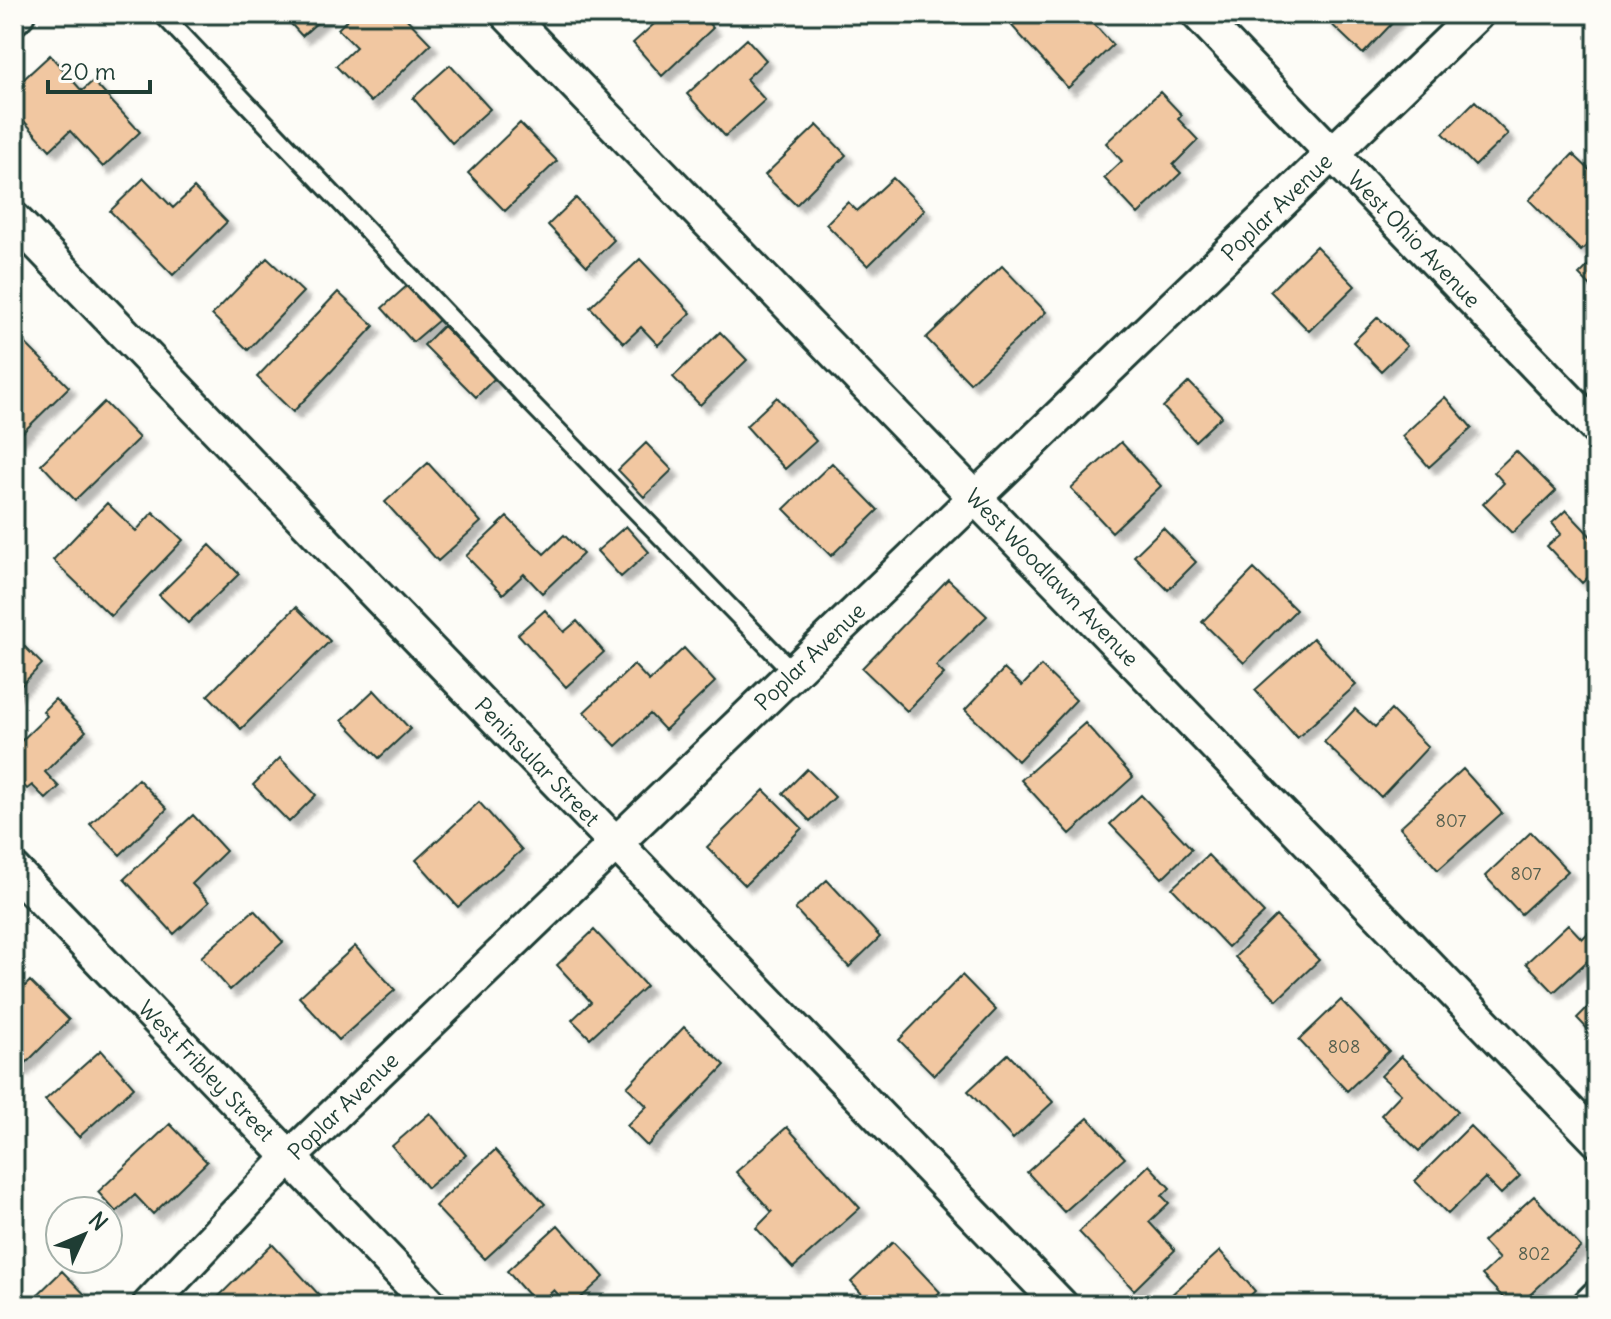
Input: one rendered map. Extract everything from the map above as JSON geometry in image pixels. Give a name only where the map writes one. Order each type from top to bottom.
[{"type":"street","name":"West Woodlawn Avenue","points":[[507,14],[974,500],[1597,1140]]},
{"type":"street","name":"West Ohio Avenue","points":[[1198,14],[1597,429]]},
{"type":"street","name":"Poplar Avenue","points":[[149,1305],[289,1158],[1477,14]]},
{"type":"street","name":"Peninsular Street","points":[[14,219],[1061,1305]]},
{"type":"street","name":"West Fribley Street","points":[[14,870],[431,1305]]},
{"type":"street","points":[[1589,1305],[1597,1297]]},
{"type":"lane","points":[[162,14],[527,399],[794,673]]},
{"type":"building","points":[[282,14],[327,14],[302,36]]},
{"type":"building","points":[[353,14],[402,14],[431,44],[371,102],[336,66],[356,47],[338,29]]},
{"type":"building","points":[[665,14],[700,14],[713,28],[662,76],[633,43]]},
{"type":"building","points":[[1025,14],[1085,14],[1113,45],[1068,88],[1012,26]]},
{"type":"building","points":[[1330,14],[1401,14],[1363,54],[1326,19]]},
{"type":"building","points":[[747,39],[766,60],[746,79],[765,100],[725,136],[687,94]]},
{"type":"building","points":[[50,55],[82,91],[93,81],[140,132],[103,167],[70,131],[50,150],[14,110],[14,88]]},
{"type":"building","points":[[450,65],[490,109],[452,143],[413,98]]},
{"type":"building","points":[[1160,92],[1182,115],[1178,119],[1198,140],[1173,165],[1181,173],[1138,214],[1104,178],[1122,161],[1106,143]]},
{"type":"building","points":[[1475,101],[1508,134],[1475,166],[1443,133]]},
{"type":"building","points":[[520,123],[557,161],[505,211],[468,173]]},
{"type":"building","points":[[817,125],[846,155],[796,205],[765,175]]},
{"type":"building","points":[[1573,154],[1597,177],[1597,200],[1594,203],[1597,206],[1597,235],[1581,251],[1529,200]]},
{"type":"building","points":[[144,178],[173,208],[194,188],[227,222],[173,275],[110,211]]},
{"type":"building","points":[[893,178],[925,210],[868,266],[826,224],[848,202],[857,211]]},
{"type":"building","points":[[576,198],[614,240],[587,266],[548,225]]},
{"type":"building","points":[[1316,246],[1355,286],[1309,331],[1270,291]]},
{"type":"building","points":[[1597,257],[1597,293],[1579,275]]},
{"type":"building","points":[[267,258],[303,292],[248,350],[212,315]]},
{"type":"building","points":[[640,259],[691,313],[658,345],[641,327],[624,343],[590,307]]},
{"type":"building","points":[[1002,266],[1046,312],[970,383],[926,338]]},
{"type":"building","points":[[408,285],[439,320],[413,342],[382,308]]},
{"type":"building","points":[[338,292],[374,326],[293,412],[257,377]]},
{"type":"building","points":[[1378,317],[1407,346],[1381,371],[1353,342]]},
{"type":"building","points":[[443,326],[495,378],[476,397],[424,345]]},
{"type":"building","points":[[720,332],[747,360],[700,405],[673,377]]},
{"type":"building","points":[[21,339],[69,387],[14,441],[14,346]]},
{"type":"building","points":[[1189,382],[1222,416],[1195,441],[1163,407]]},
{"type":"building","points":[[777,397],[816,441],[785,469],[746,426]]},
{"type":"building","points":[[1445,397],[1472,428],[1429,467],[1402,436]]},
{"type":"building","points":[[104,402],[139,438],[75,500],[41,464]]},
{"type":"building","points":[[1121,442],[1161,486],[1112,532],[1071,488]]},
{"type":"building","points":[[646,443],[672,470],[644,497],[618,470]]},
{"type":"building","points":[[1516,451],[1556,491],[1512,533],[1483,504],[1504,483],[1494,472]]},
{"type":"building","points":[[428,463],[481,522],[438,561],[385,502]]},
{"type":"building","points":[[832,463],[878,510],[831,556],[784,509]]},
{"type":"building","points":[[107,503],[136,531],[153,512],[183,540],[111,616],[53,560]]},
{"type":"building","points":[[1566,510],[1597,543],[1597,569],[1582,583],[1547,546],[1561,534],[1552,523]]},
{"type":"building","points":[[507,517],[544,554],[564,535],[583,554],[542,593],[524,574],[503,594],[466,556]]},
{"type":"building","points":[[626,526],[649,552],[621,577],[597,551]]},
{"type":"building","points":[[1163,528],[1196,562],[1168,590],[1134,556]]},
{"type":"building","points":[[210,545],[239,574],[188,623],[159,595]]},
{"type":"building","points":[[1254,569],[1296,610],[1244,663],[1202,622]]},
{"type":"building","points":[[948,579],[987,616],[936,666],[944,674],[907,711],[862,668]]},
{"type":"building","points":[[296,607],[330,641],[241,729],[208,695]]},
{"type":"building","points":[[545,610],[564,632],[577,621],[604,652],[566,687],[518,634]]},
{"type":"building","points":[[14,636],[42,664],[14,693]]},
{"type":"building","points":[[1313,638],[1356,685],[1297,738],[1255,690]]},
{"type":"building","points":[[684,648],[715,682],[665,730],[650,714],[616,746],[584,712],[634,665],[649,681]]},
{"type":"building","points":[[1041,666],[1076,700],[1018,761],[965,710],[1004,669],[1022,686]]},
{"type":"building","points":[[374,690],[410,729],[379,758],[342,720]]},
{"type":"building","points":[[55,699],[86,731],[45,772],[59,787],[46,799],[32,785],[27,789],[15,776],[20,771],[14,764],[14,748],[47,716],[43,711]]},
{"type":"building","points":[[1355,709],[1375,727],[1391,710],[1428,747],[1381,797],[1324,742]]},
{"type":"building","points":[[1085,723],[1133,777],[1070,834],[1021,780]]},
{"type":"building","points":[[280,758],[316,795],[289,822],[253,785]]},
{"type":"building","points":[[807,769],[835,797],[810,821],[783,793]]},
{"type":"building","points":[[1463,769],[1502,813],[1438,870],[1400,827]]},
{"type":"building","points":[[138,779],[167,809],[120,855],[90,824]]},
{"type":"building","points":[[764,790],[802,828],[745,885],[707,847]]},
{"type":"building","points":[[1141,795],[1192,849],[1162,878],[1110,824]]},
{"type":"building","points":[[479,802],[522,850],[458,907],[416,860]]},
{"type":"building","points":[[193,815],[226,851],[192,884],[209,902],[174,934],[124,879]]},
{"type":"building","points":[[1531,832],[1568,871],[1521,914],[1485,876]]},
{"type":"building","points":[[1208,855],[1264,913],[1228,947],[1172,888]]},
{"type":"building","points":[[827,880],[880,937],[849,967],[795,909]]},
{"type":"building","points":[[254,910],[283,942],[230,990],[201,957]]},
{"type":"building","points":[[1276,916],[1319,960],[1277,1000],[1235,957]]},
{"type":"building","points":[[1568,924],[1582,939],[1597,924],[1597,952],[1554,992],[1526,963]]},
{"type":"building","points":[[594,930],[646,986],[590,1038],[572,1020],[591,1002],[557,965]]},
{"type":"building","points":[[355,946],[395,990],[339,1040],[299,997]]},
{"type":"building","points":[[962,975],[996,1010],[934,1075],[899,1040]]},
{"type":"building","points":[[30,981],[69,1020],[20,1069],[14,1063],[14,997]]},
{"type":"building","points":[[1597,998],[1597,1039],[1577,1018]]},
{"type":"building","points":[[1341,1000],[1389,1051],[1347,1091],[1299,1040]]},
{"type":"building","points":[[684,1027],[725,1065],[647,1146],[627,1126],[647,1106],[627,1087]]},
{"type":"building","points":[[101,1050],[134,1087],[79,1137],[45,1100]]},
{"type":"building","points":[[1008,1054],[1053,1102],[1013,1139],[968,1091]]},
{"type":"building","points":[[1401,1056],[1458,1111],[1419,1151],[1381,1115],[1401,1094],[1381,1076]]},
{"type":"building","points":[[430,1113],[466,1155],[427,1188],[392,1146]]},
{"type":"building","points":[[1088,1118],[1125,1158],[1064,1212],[1027,1172]]},
{"type":"building","points":[[170,1124],[207,1162],[153,1214],[135,1195],[124,1205],[124,1195],[101,1195],[98,1192]]},
{"type":"building","points":[[1470,1126],[1520,1176],[1501,1194],[1485,1178],[1448,1214],[1415,1181]]},
{"type":"building","points":[[787,1127],[860,1208],[793,1268],[756,1228],[772,1212],[736,1172]]},
{"type":"building","points":[[495,1150],[545,1204],[485,1259],[435,1206]]},
{"type":"building","points":[[1149,1165],[1170,1188],[1162,1196],[1169,1203],[1149,1222],[1175,1250],[1134,1290],[1079,1232]]},
{"type":"building","points":[[1534,1196],[1581,1247],[1519,1305],[1510,1305],[1482,1275],[1499,1259],[1483,1242]]},
{"type":"building","points":[[558,1225],[604,1277],[573,1305],[568,1305],[554,1290],[537,1305],[507,1271]]},
{"type":"building","points":[[893,1242],[940,1292],[926,1305],[872,1305],[851,1282]]},
{"type":"building","points":[[272,1244],[321,1297],[312,1305],[249,1305],[246,1301],[242,1305],[210,1305]]},
{"type":"building","points":[[1220,1251],[1255,1291],[1240,1305],[1160,1305]]},
{"type":"building","points":[[58,1275],[66,1275],[95,1305],[27,1305]]}]
